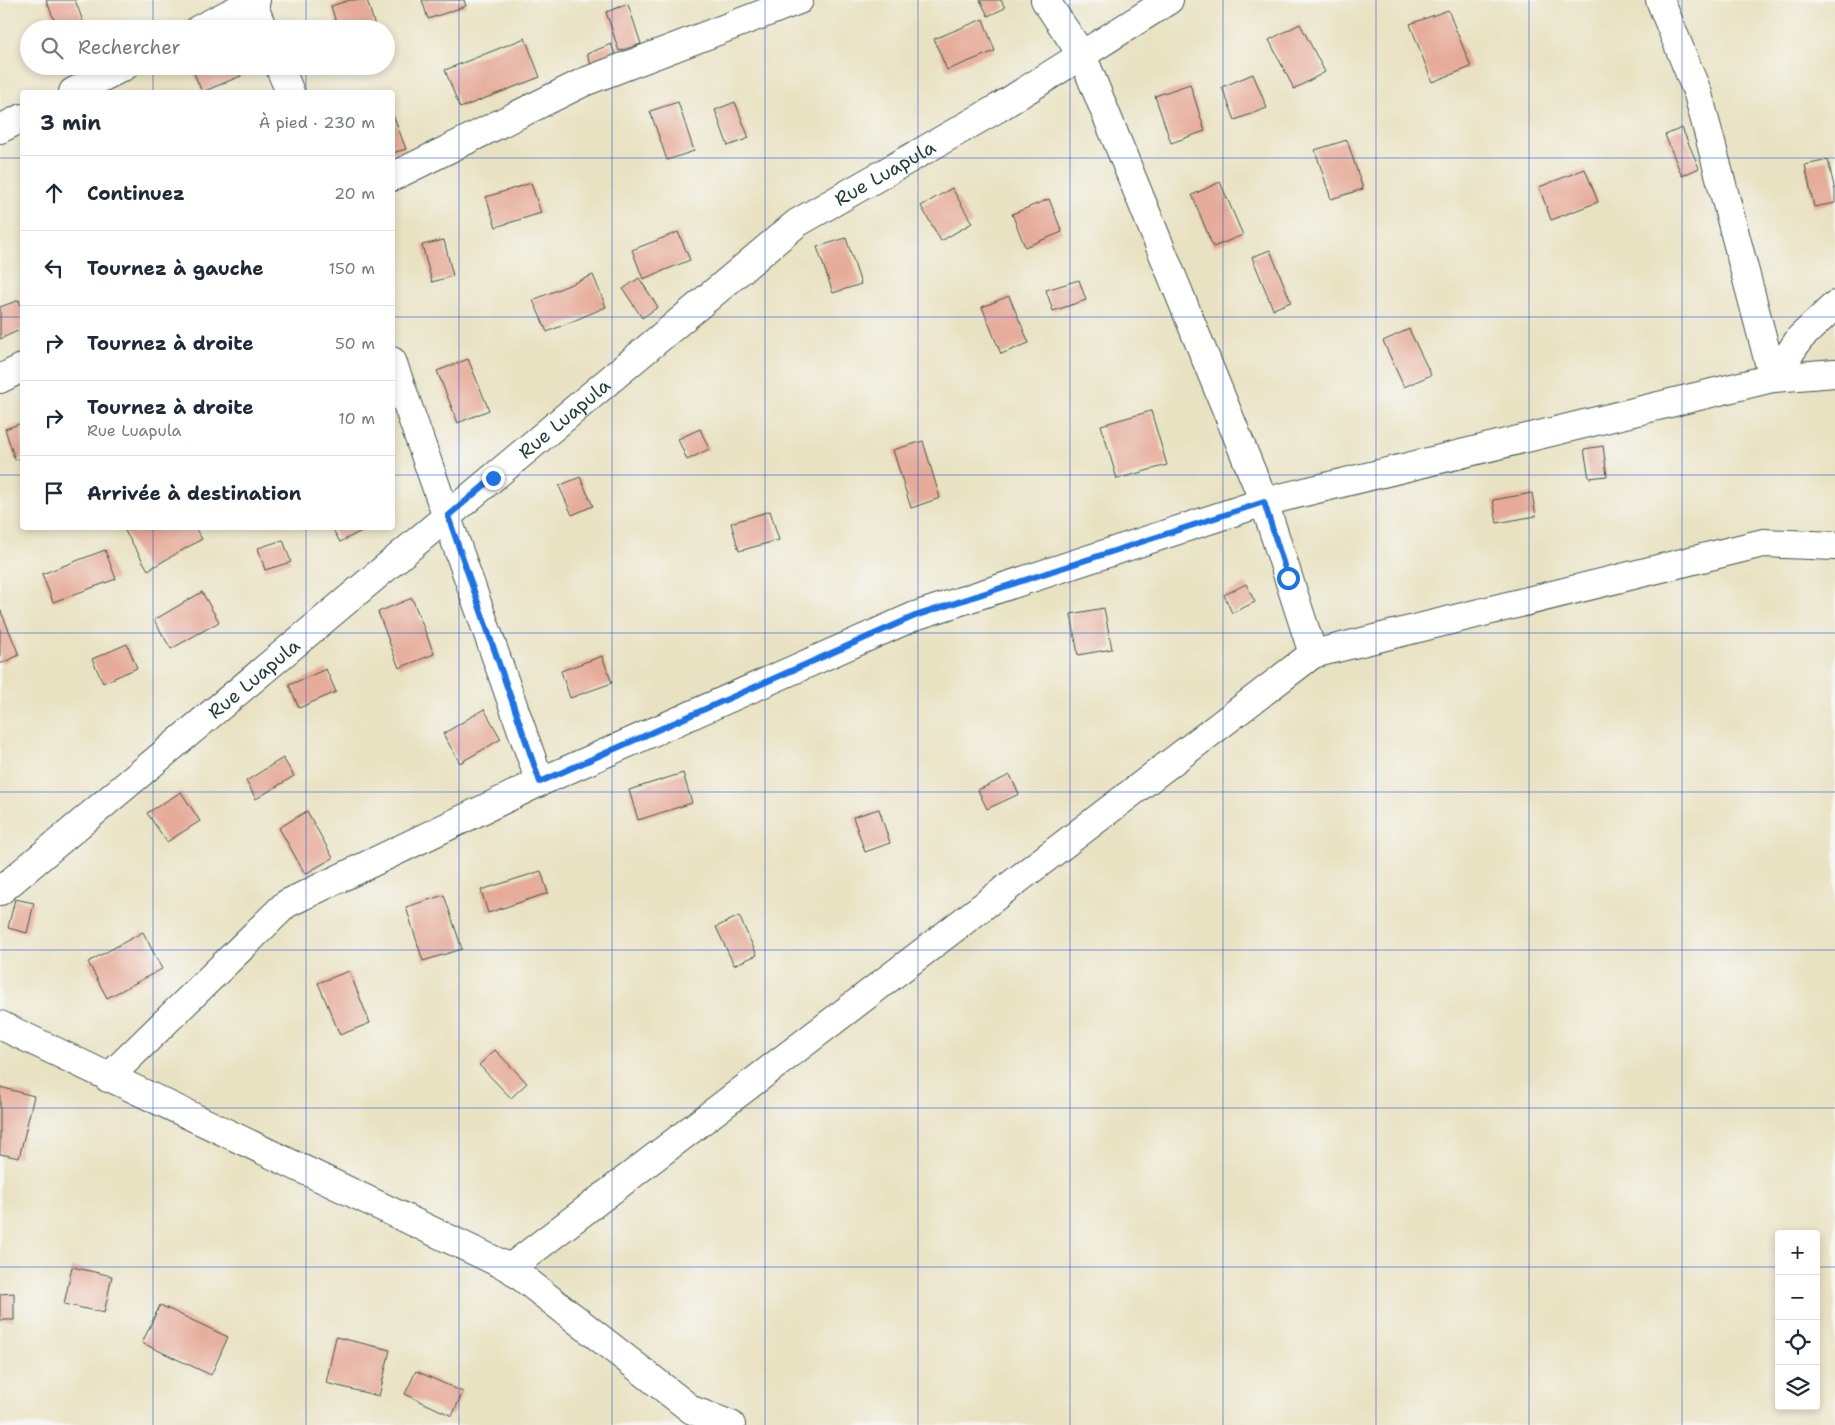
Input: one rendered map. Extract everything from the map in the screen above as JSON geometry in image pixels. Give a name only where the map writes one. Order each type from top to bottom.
[{"type":"street","points":[[395,176],[584,82],[799,0]]},
{"type":"street","points":[[1046,0],[1082,55],[1264,502],[1313,654]]},
{"type":"street","name":"Rue Luapula","points":[[0,891],[797,224],[998,108],[1169,0]]},
{"type":"street","points":[[1660,0],[1698,94],[1773,378]]},
{"type":"street","points":[[217,20],[254,1],[260,20]]},
{"type":"street","points":[[77,90],[107,75]]},
{"type":"street","points":[[283,75],[289,90]]},
{"type":"street","points":[[0,129],[20,119]]},
{"type":"street","points":[[1773,378],[1800,338],[1835,304]]},
{"type":"street","points":[[0,379],[20,369]]},
{"type":"street","points":[[395,369],[540,782]]},
{"type":"street","points":[[108,1078],[286,904],[540,782],[915,616],[1264,502],[1773,378],[1835,373]]},
{"type":"street","points":[[510,1268],[1313,654],[1763,543],[1835,546]]},
{"type":"street","points":[[0,1026],[510,1268],[692,1410],[732,1425]]},
{"type":"building","points":[[46,0],[75,0],[82,20],[54,20]]},
{"type":"building","points":[[350,0],[367,0],[373,20],[335,20],[331,6]]},
{"type":"building","points":[[422,0],[464,0],[466,6],[428,19]]},
{"type":"building","points":[[980,0],[1001,0],[1005,8],[988,16]]},
{"type":"building","points":[[628,4],[641,44],[619,51],[606,12]]},
{"type":"building","points":[[1448,10],[1471,67],[1432,82],[1410,24]]},
{"type":"building","points":[[983,19],[995,51],[947,70],[934,39]]},
{"type":"building","points":[[1300,24],[1325,72],[1294,89],[1269,40]]},
{"type":"building","points":[[525,38],[540,77],[460,108],[445,70]]},
{"type":"building","points":[[611,44],[620,66],[595,75],[587,54]]},
{"type":"building","points":[[1253,74],[1267,108],[1235,120],[1222,87]]},
{"type":"building","points":[[195,75],[241,76],[207,90],[201,90]]},
{"type":"building","points":[[1190,84],[1205,131],[1171,143],[1155,96]]},
{"type":"building","points":[[678,102],[694,151],[667,160],[650,111]]},
{"type":"building","points":[[735,102],[749,138],[728,146],[715,110]]},
{"type":"building","points":[[395,120],[406,149],[395,152]]},
{"type":"building","points":[[1682,128],[1699,168],[1682,176],[1665,135]]},
{"type":"building","points":[[1347,140],[1363,189],[1331,199],[1315,150]]},
{"type":"building","points":[[1828,160],[1835,191],[1835,203],[1814,207],[1805,165]]},
{"type":"building","points":[[1585,169],[1598,202],[1551,220],[1539,187]]},
{"type":"building","points":[[1220,182],[1243,235],[1213,247],[1192,195]]},
{"type":"building","points":[[531,183],[541,213],[496,227],[486,197]]},
{"type":"building","points":[[952,188],[972,223],[941,241],[921,206]]},
{"type":"building","points":[[1049,199],[1062,232],[1025,247],[1012,214]]},
{"type":"building","points":[[678,232],[690,260],[643,279],[632,250]]},
{"type":"building","points":[[846,238],[861,284],[833,293],[817,247]]},
{"type":"building","points":[[444,240],[453,276],[432,282],[422,245]]},
{"type":"building","points":[[1270,250],[1291,302],[1273,309],[1252,257]]},
{"type":"building","points":[[593,275],[606,307],[547,332],[533,300]]},
{"type":"building","points":[[639,278],[658,307],[642,318],[623,289]]},
{"type":"building","points":[[1079,280],[1086,300],[1053,311],[1046,290]]},
{"type":"building","points":[[1009,296],[1029,343],[1001,354],[982,307]]},
{"type":"building","points":[[19,300],[20,303],[20,330],[0,339],[0,307]]},
{"type":"building","points":[[1409,329],[1431,375],[1404,387],[1383,341]]},
{"type":"building","points":[[468,359],[489,410],[458,423],[437,371]]},
{"type":"building","points":[[1151,411],[1167,465],[1117,479],[1101,425]]},
{"type":"building","points":[[20,424],[20,459],[15,460],[5,429]]},
{"type":"building","points":[[700,429],[709,449],[687,460],[678,439]]},
{"type":"building","points":[[923,441],[940,498],[911,508],[893,450]]},
{"type":"building","points":[[1603,446],[1607,476],[1589,478],[1584,449]]},
{"type":"building","points":[[580,477],[593,506],[572,515],[559,486]]},
{"type":"building","points":[[1532,493],[1536,516],[1497,523],[1493,500]]},
{"type":"building","points":[[770,511],[779,540],[739,551],[731,523]]},
{"type":"building","points":[[196,530],[202,539],[148,570],[125,531]]},
{"type":"building","points":[[333,530],[363,530],[340,542]]},
{"type":"building","points":[[283,540],[291,562],[265,570],[258,548]]},
{"type":"building","points":[[105,550],[116,579],[53,602],[42,574]]},
{"type":"building","points":[[1246,584],[1255,602],[1232,613],[1224,595]]},
{"type":"building","points":[[202,592],[219,622],[171,649],[154,620]]},
{"type":"building","points":[[412,598],[434,654],[399,668],[378,612]]},
{"type":"building","points":[[1104,608],[1112,649],[1078,655],[1071,614]]},
{"type":"building","points":[[0,609],[19,655],[0,664]]},
{"type":"building","points":[[127,644],[137,668],[103,683],[92,659]]},
{"type":"building","points":[[602,656],[612,683],[570,698],[561,671]]},
{"type":"building","points":[[326,669],[336,692],[299,708],[289,685]]},
{"type":"building","points":[[484,709],[501,739],[460,763],[443,734]]},
{"type":"building","points":[[283,758],[294,776],[256,799],[246,781]]},
{"type":"building","points":[[683,773],[692,803],[638,820],[629,790]]},
{"type":"building","points":[[1010,775],[1019,794],[987,809],[978,790]]},
{"type":"building","points":[[181,792],[200,821],[167,842],[147,813]]},
{"type":"building","points":[[879,809],[890,843],[865,852],[853,817]]},
{"type":"building","points":[[307,811],[333,858],[305,874],[279,828]]},
{"type":"building","points":[[541,871],[548,893],[488,913],[481,890]]},
{"type":"building","points":[[444,895],[462,949],[423,961],[406,907]]},
{"type":"building","points":[[15,899],[34,903],[27,933],[8,928]]},
{"type":"building","points":[[739,916],[757,955],[734,965],[716,927]]},
{"type":"building","points":[[143,932],[162,969],[107,998],[88,962]]},
{"type":"building","points":[[349,971],[370,1023],[340,1035],[318,983]]},
{"type":"building","points":[[495,1050],[527,1083],[511,1098],[479,1065]]},
{"type":"building","points":[[0,1087],[34,1096],[19,1158],[0,1154]]},
{"type":"building","points":[[72,1267],[112,1276],[104,1313],[64,1304]]},
{"type":"building","points":[[14,1293],[14,1320],[0,1320],[0,1294]]},
{"type":"building","points":[[160,1305],[228,1337],[211,1375],[142,1343]]},
{"type":"building","points":[[336,1337],[390,1350],[379,1396],[326,1383]]},
{"type":"building","points":[[416,1371],[463,1392],[452,1416],[405,1394]]},
{"type":"route","points":[[493,478],[448,516],[540,782],[915,616],[1264,502],[1288,578]]}]
